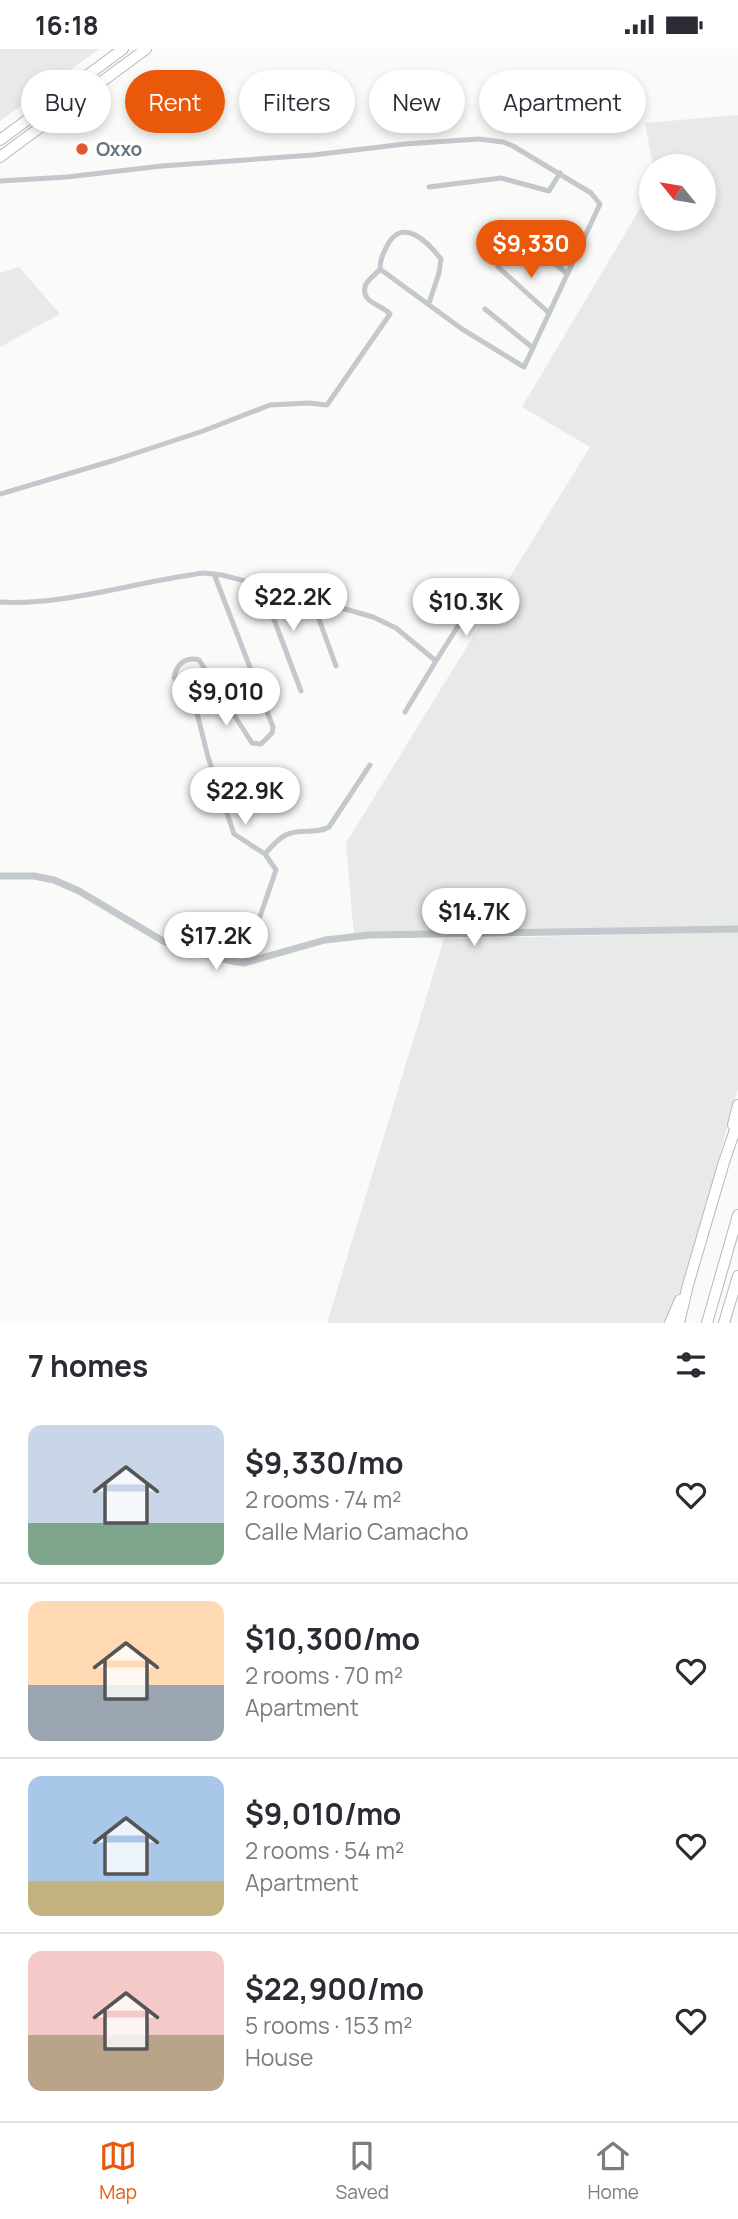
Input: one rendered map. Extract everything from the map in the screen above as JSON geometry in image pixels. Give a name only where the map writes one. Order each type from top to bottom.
[{"type":"highway","points":[[0,140],[123,49]]},
{"type":"highway","points":[[0,157],[146,49]]},
{"type":"highway","points":[[724,1162],[738,1105]]},
{"type":"highway","points":[[679,1323],[686,1291],[738,1121]]},
{"type":"highway","points":[[707,1323],[738,1215]]},
{"type":"highway","points":[[724,1323],[738,1276]]},
{"type":"highway","points":[[670,1323],[686,1291]]},
{"type":"street","points":[[0,181],[479,139],[513,146],[591,193],[599,202],[526,365],[522,367],[380,269]]},
{"type":"street","points":[[429,187],[501,179],[549,191],[560,173]]},
{"type":"street","points":[[508,223],[566,273]]},
{"type":"street","points":[[0,494],[203,431],[270,405],[327,405],[390,314],[389,310],[369,301],[364,288],[380,269],[390,239],[398,233],[414,234],[422,238],[441,259],[429,303]]},
{"type":"street","points":[[498,267],[548,312]]},
{"type":"street","points":[[485,309],[533,348]]},
{"type":"street","points":[[214,574],[273,727],[272,733],[261,744],[252,743],[199,660],[192,657],[184,660],[174,678],[193,697],[208,757],[234,834],[265,854],[276,870],[244,963]]},
{"type":"street","points":[[0,602],[22,603],[192,575],[214,574],[261,585],[388,623],[436,661]]},
{"type":"street","points":[[261,585],[301,691]]},
{"type":"street","points":[[312,600],[336,666]]},
{"type":"street","points":[[405,712],[473,602]]},
{"type":"street","points":[[265,854],[277,841],[290,833],[322,831],[329,827],[370,765]]},
{"type":"street","points":[[0,876],[34,876],[54,880],[79,891],[163,941],[184,949],[244,963],[325,940],[370,935],[738,929]]},
{"type":"shaded area","points":[[0,49],[99,49],[70,70],[21,70],[21,106],[0,121]]},
{"type":"shaded area","points":[[738,115],[738,927],[354,937],[346,843],[590,447],[522,407],[639,210],[639,231],[716,231],[716,154],[651,154],[646,123]]},
{"type":"shaded area","points":[[19,267],[60,314],[0,347],[0,273]]},
{"type":"shaded area","points":[[738,932],[738,1088],[673,1323],[327,1323],[444,939]]},
{"type":"place","name":"Oxxo","points":[[82,149]]}]
